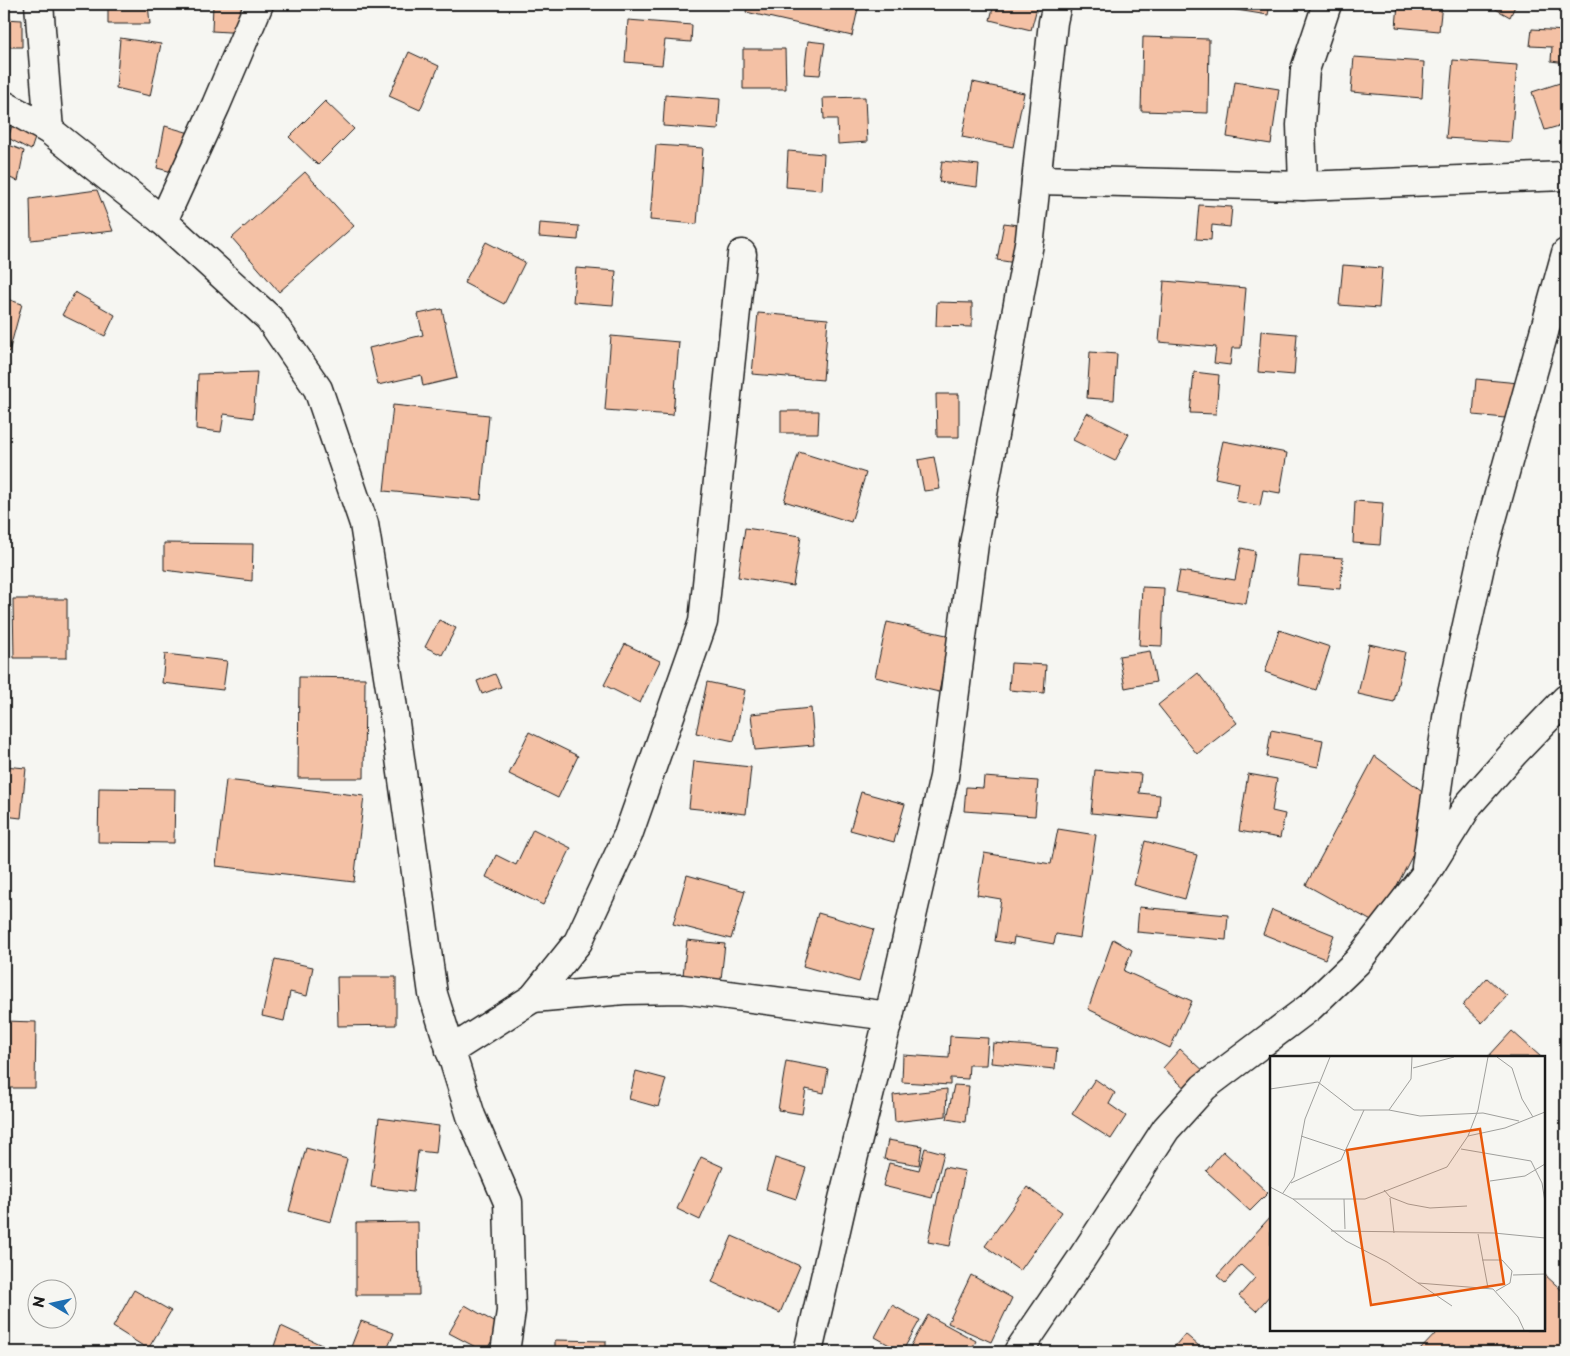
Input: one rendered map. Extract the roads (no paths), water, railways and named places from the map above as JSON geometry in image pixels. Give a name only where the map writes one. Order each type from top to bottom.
[{"type":"street","points":[[39,4],[49,130]]},
{"type":"street","points":[[163,221],[216,105],[259,4]]},
{"type":"street","points":[[808,1352],[944,777],[974,544],[1030,238],[1053,22],[1057,4]]},
{"type":"street","points":[[1303,186],[1301,125],[1305,70],[1326,4]]},
{"type":"street","points":[[4,104],[49,130],[163,221],[269,318],[318,389],[364,524],[391,694],[433,994],[471,1116],[508,1202],[511,1312],[505,1352]]},
{"type":"street","points":[[1036,180],[1303,186],[1566,176]]},
{"type":"street","points":[[1424,876],[1448,711],[1484,548],[1566,253]]},
{"type":"street","points":[[450,1051],[533,998],[578,942],[628,835],[703,622],[742,254]]},
{"type":"street","points":[[1018,1352],[1166,1130],[1204,1087],[1310,1007],[1357,962],[1424,876],[1469,804],[1514,753],[1566,699]]},
{"type":"street","points":[[533,998],[624,990],[682,989],[889,1016]]}]
